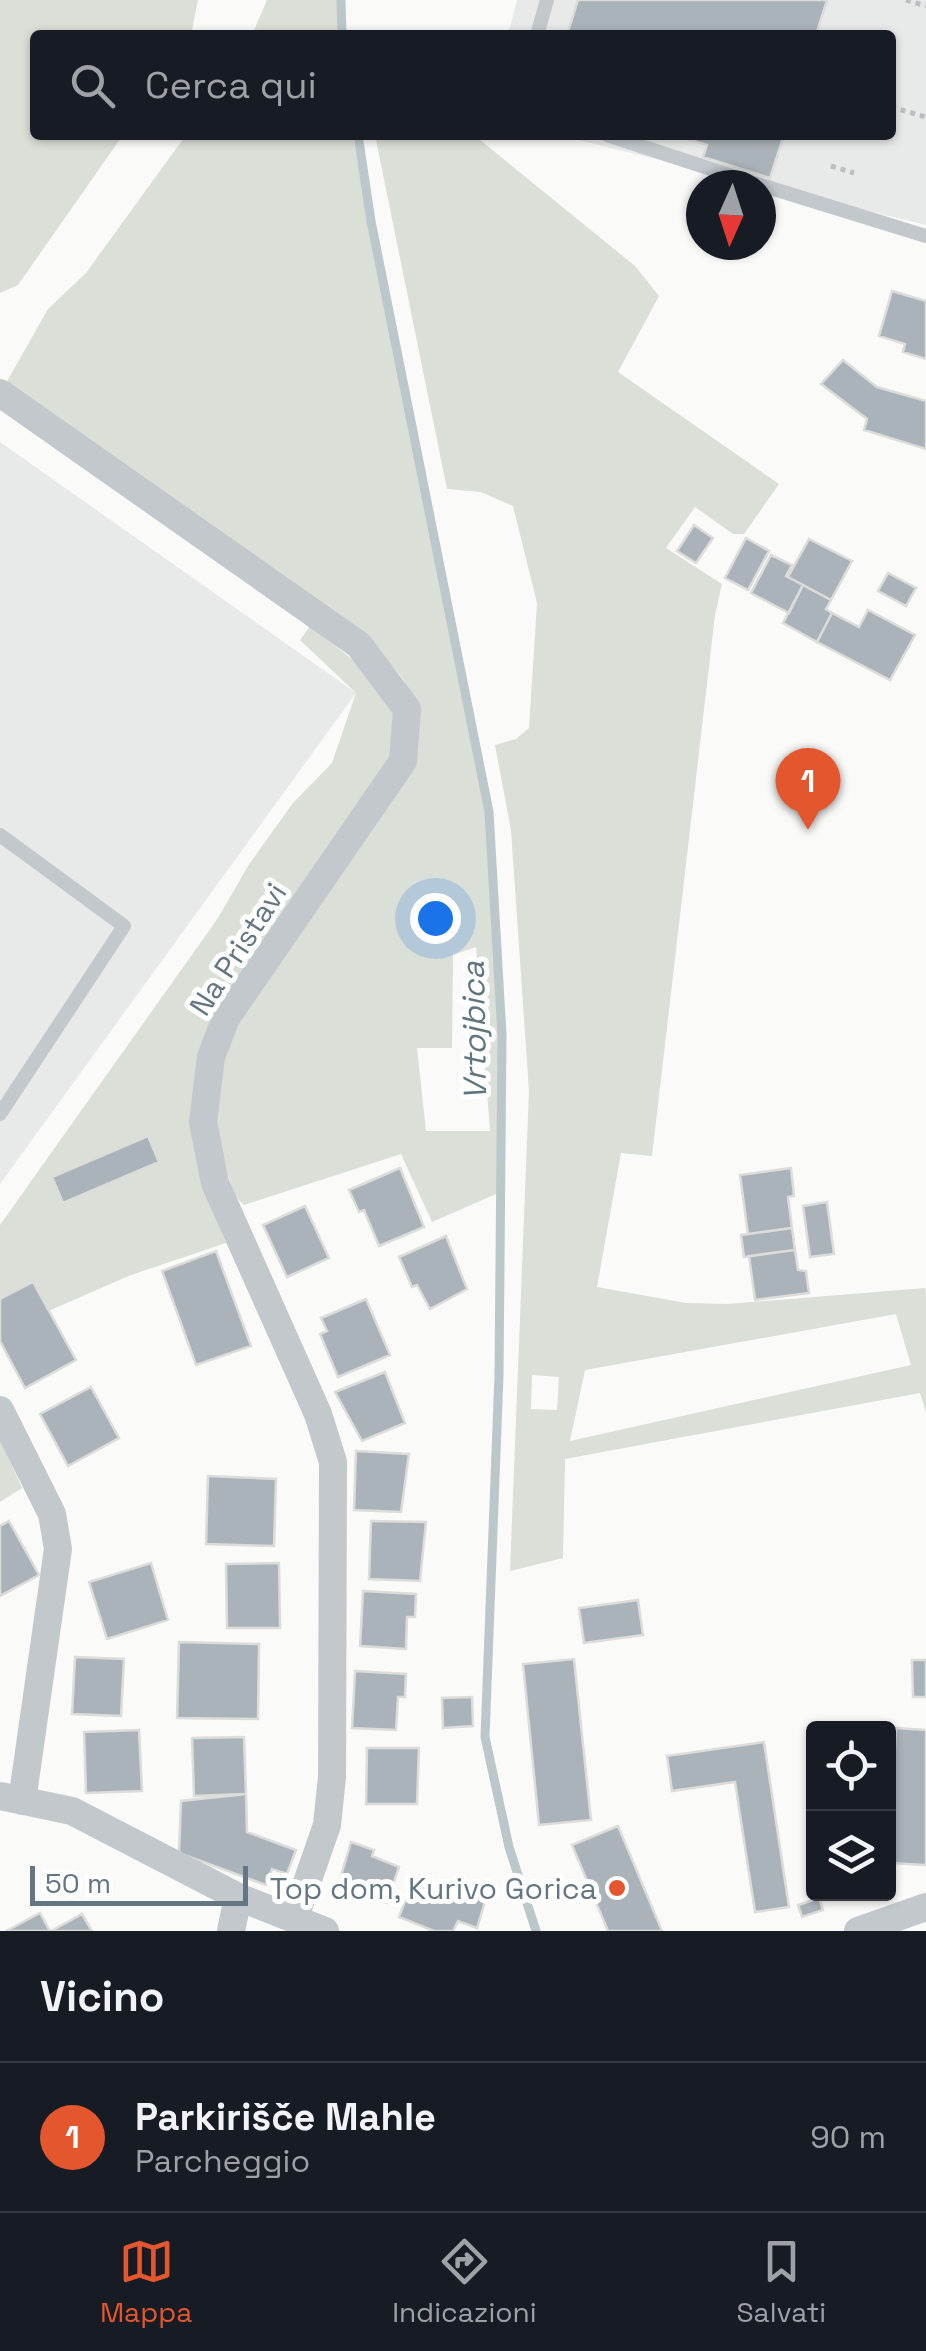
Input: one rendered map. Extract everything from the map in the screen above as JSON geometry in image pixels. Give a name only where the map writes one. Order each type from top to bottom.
[{"type":"street","name":"Na Pristavi","points":[[0,394],[359,645],[407,708],[404,762],[226,1018],[211,1057],[202,1122],[214,1182],[318,1414],[333,1462],[332,1777],[327,1825],[295,1918]]},
{"type":"street","points":[[0,1410],[52,1514],[58,1549],[11,1799],[72,1811],[238,1897],[325,1931]]},
{"type":"street","points":[[231,1931],[238,1897]]},
{"type":"street","points":[[858,1931],[926,1907]]},
{"type":"lane","points":[[538,30],[547,0]]},
{"type":"lane","points":[[622,140],[715,170]]},
{"type":"lane","points":[[776,190],[926,236]]},
{"type":"lane","points":[[0,836],[124,926],[0,1114]]},
{"type":"path","points":[[906,0],[926,6]]},
{"type":"path","points":[[896,108],[926,118]]},
{"type":"path","points":[[831,166],[854,173]]},
{"type":"shaded area","points":[[0,0],[198,0],[192,30],[30,30],[30,140],[120,140],[18,285],[0,293]]},
{"type":"shaded area","points":[[267,0],[343,0],[343,30],[254,30]]},
{"type":"shaded area","points":[[517,0],[926,0],[926,225],[776,188],[776,170],[701,170],[578,140],[896,140],[896,30],[509,30]]},
{"type":"shaded area","points":[[182,140],[354,140],[380,286],[437,544],[489,831],[504,1038],[503,1191],[432,1222],[401,1154],[244,1205],[234,1195],[215,1131],[225,1040],[415,754],[416,708],[405,683],[375,649],[6,383],[48,309],[86,273]],"holes":[[[476,947],[490,1131],[426,1131],[417,1048],[452,1048],[453,955]]]},
{"type":"shaded area","points":[[376,140],[480,140],[635,266],[659,296],[618,372],[779,484],[744,534],[733,534],[695,507],[666,548],[722,584],[715,615],[652,1156],[621,1153],[597,1287],[686,1303],[727,1304],[925,1288],[926,1296],[926,1412],[920,1393],[565,1459],[563,1558],[510,1571],[529,1091],[511,830],[495,745],[516,739],[529,728],[537,603],[513,506],[481,492],[447,489]],"holes":[[[896,1314],[911,1365],[570,1441],[585,1370]],[[532,1375],[559,1377],[557,1410],[531,1409]]]},
{"type":"shaded area","points":[[0,442],[356,693],[0,1184]]},
{"type":"shaded area","points":[[310,626],[376,678],[398,715],[399,756],[210,1026],[209,1194],[226,1243],[131,1275],[0,1332],[0,1225],[218,918],[248,866],[293,803],[332,763],[356,693],[300,640]]},
{"type":"shaded area","points":[[0,1439],[22,1488],[0,1502]]},
{"type":"building","points":[[578,0],[827,0],[818,30],[569,30]]},
{"type":"building","points":[[691,140],[782,140],[773,170],[744,170],[703,157],[707,145]]},
{"type":"building","points":[[892,291],[926,301],[926,359],[903,352],[905,344],[879,336]]},
{"type":"building","points":[[843,360],[877,387],[926,401],[926,449],[864,430],[867,419],[821,384]]},
{"type":"building","points":[[694,525],[713,538],[696,563],[677,551]]},
{"type":"building","points":[[746,538],[769,551],[748,590],[725,578]]},
{"type":"building","points":[[809,539],[852,561],[831,600],[788,577]]},
{"type":"building","points":[[771,555],[792,565],[786,576],[803,585],[789,613],[751,593]]},
{"type":"building","points":[[888,573],[916,588],[906,606],[878,591]]},
{"type":"building","points":[[803,585],[831,600],[826,609],[832,613],[817,642],[783,623]]},
{"type":"building","points":[[868,610],[915,635],[890,680],[817,642],[832,613],[859,627]]},
{"type":"building","points":[[148,1136],[159,1162],[63,1203],[52,1177]]},
{"type":"building","points":[[400,1168],[424,1227],[379,1246],[364,1210],[359,1212],[349,1190]]},
{"type":"building","points":[[791,1168],[794,1196],[788,1197],[792,1228],[748,1234],[740,1175]]},
{"type":"building","points":[[827,1202],[834,1254],[810,1257],[803,1206]]},
{"type":"building","points":[[305,1206],[329,1258],[287,1277],[263,1225]]},
{"type":"building","points":[[792,1228],[795,1250],[744,1257],[741,1235]]},
{"type":"building","points":[[446,1236],[467,1289],[430,1309],[417,1285],[412,1287],[399,1257]]},
{"type":"building","points":[[795,1250],[798,1270],[806,1271],[809,1293],[755,1300],[749,1256]]},
{"type":"building","points":[[216,1251],[251,1346],[196,1365],[162,1271]]},
{"type":"building","points":[[33,1282],[76,1360],[25,1388],[0,1341],[0,1299]]},
{"type":"building","points":[[366,1299],[390,1355],[338,1377],[320,1334],[327,1331],[321,1318]]},
{"type":"building","points":[[385,1372],[405,1423],[362,1441],[335,1392]]},
{"type":"building","points":[[91,1387],[119,1438],[68,1466],[40,1414]]},
{"type":"building","points":[[356,1451],[409,1454],[401,1512],[354,1510]]},
{"type":"building","points":[[208,1476],[276,1479],[274,1546],[206,1544]]},
{"type":"building","points":[[9,1521],[39,1575],[0,1596],[0,1526]]},
{"type":"building","points":[[371,1521],[426,1522],[420,1581],[369,1579]]},
{"type":"building","points":[[151,1563],[168,1620],[107,1639],[89,1582]]},
{"type":"building","points":[[279,1563],[280,1628],[227,1628],[226,1564]]},
{"type":"building","points":[[363,1591],[416,1594],[415,1617],[407,1617],[406,1649],[360,1646]]},
{"type":"building","points":[[638,1600],[643,1635],[584,1643],[579,1608]]},
{"type":"building","points":[[179,1642],[259,1644],[258,1719],[177,1718]]},
{"type":"building","points":[[75,1657],[124,1659],[121,1716],[72,1714]]},
{"type":"building","points":[[574,1659],[591,1820],[539,1825],[523,1664]]},
{"type":"building","points":[[912,1660],[926,1660],[926,1697],[913,1697]]},
{"type":"building","points":[[355,1671],[406,1674],[405,1697],[398,1697],[396,1730],[352,1728]]},
{"type":"building","points":[[472,1697],[473,1726],[443,1728],[442,1698]]},
{"type":"building","points":[[896,1728],[926,1730],[926,1865],[896,1863]]},
{"type":"building","points":[[139,1730],[142,1791],[86,1793],[84,1732]]},
{"type":"building","points":[[244,1737],[246,1794],[194,1796],[192,1738]]},
{"type":"building","points":[[764,1742],[789,1907],[755,1912],[735,1782],[672,1791],[667,1756]]},
{"type":"building","points":[[367,1748],[419,1748],[417,1804],[366,1804]]},
{"type":"building","points":[[246,1794],[247,1832],[296,1850],[287,1874],[272,1869],[266,1885],[179,1853],[181,1801]]},
{"type":"building","name":"Top dom, Kurivo Gorica","points":[[618,1826],[662,1931],[608,1931],[572,1845]]},
{"type":"building","points":[[351,1842],[374,1850],[372,1856],[399,1867],[387,1903],[338,1886]]},
{"type":"building","points":[[414,1877],[444,1887],[448,1882],[487,1895],[477,1928],[458,1921],[453,1931],[434,1931],[399,1917]]},
{"type":"building","points":[[820,1901],[823,1910],[802,1917],[798,1905]]},
{"type":"building","points":[[40,1913],[50,1931],[6,1931]]},
{"type":"building","points":[[82,1914],[92,1931],[51,1931]]},
{"type":"waterway","name":"Vrtojbica","points":[[341,0],[342,30]]},
{"type":"waterway","name":"Vrtojbica","points":[[359,140],[371,221],[489,812],[502,1035],[499,1375],[485,1737],[509,1847],[536,1931]]},
{"type":"place","name":"Parkirišče Mahle","points":[[808,830]]},
{"type":"place","name":"Top dom, Kurivo Gorica","points":[[617,1888]]}]
